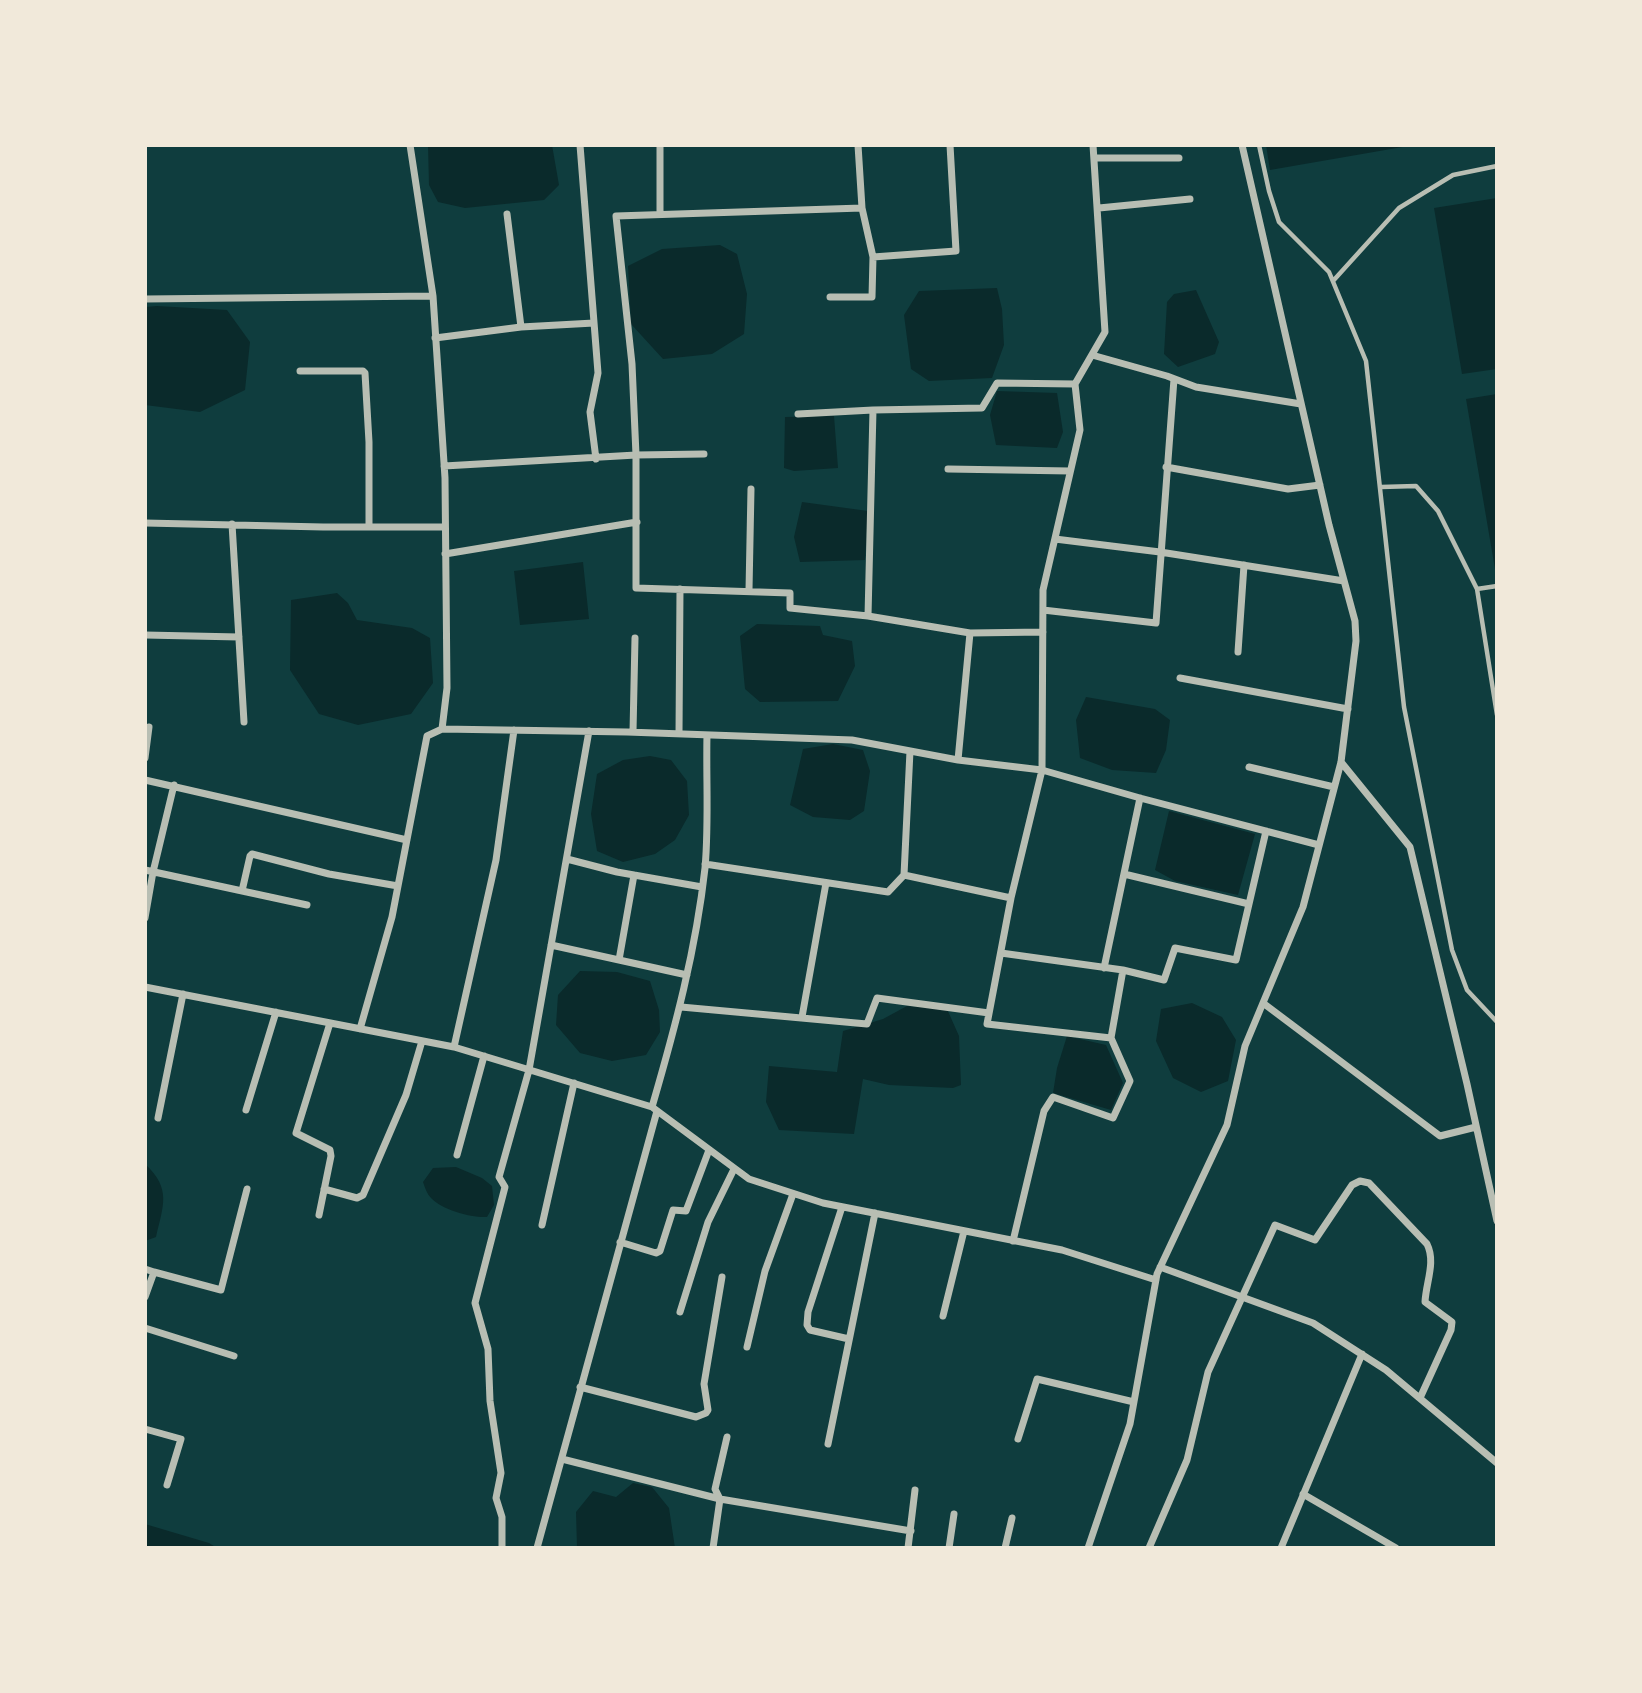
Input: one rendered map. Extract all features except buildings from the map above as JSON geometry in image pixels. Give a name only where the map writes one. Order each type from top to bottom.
[{"type":"street","points":[[410,145],[433,296],[444,466],[447,688],[442,729]]},
{"type":"street","points":[[580,145],[598,373],[590,412],[596,459]]},
{"type":"street","points":[[660,145],[660,214]]},
{"type":"street","points":[[830,297],[872,297],[873,257],[862,208],[858,145]]},
{"type":"street","points":[[873,257],[956,251],[950,145]]},
{"type":"street","points":[[1093,145],[1105,332],[1076,384],[1080,430],[1043,590],[1042,769],[1011,898],[987,1024],[1111,1038]]},
{"type":"street","points":[[1088,1548],[1130,1424],[1160,1267],[1227,1125],[1245,1046],[1303,907],[1341,762],[1356,641],[1355,621],[1320,485],[1241,145]]},
{"type":"street","points":[[1094,158],[1179,158]]},
{"type":"street","points":[[1099,208],[1190,199]]},
{"type":"street","points":[[862,208],[615,216],[632,364],[636,455],[636,588],[790,593],[790,608],[868,616],[970,633],[1043,632]]},
{"type":"street","points":[[507,214],[521,327]]},
{"type":"street","points":[[145,299],[433,296]]},
{"type":"street","points":[[435,338],[521,327],[594,323]]},
{"type":"street","points":[[1092,355],[1196,387],[1301,404]]},
{"type":"street","points":[[300,371],[365,373],[369,442],[369,527]]},
{"type":"street","points":[[1043,610],[1156,623],[1174,379]]},
{"type":"street","points":[[798,414],[982,408],[997,383],[1076,384]]},
{"type":"street","points":[[868,616],[873,410]]},
{"type":"street","points":[[444,466],[636,455],[704,454]]},
{"type":"street","points":[[1166,467],[1287,489],[1320,485]]},
{"type":"street","points":[[948,469],[1070,471]]},
{"type":"street","points":[[749,590],[751,489]]},
{"type":"street","points":[[445,554],[637,522]]},
{"type":"street","points":[[145,523],[445,527]]},
{"type":"street","points":[[232,524],[244,722]]},
{"type":"street","points":[[1055,539],[1160,552],[1344,581]]},
{"type":"street","points":[[1238,652],[1244,565]]},
{"type":"street","points":[[679,734],[680,589]]},
{"type":"street","points":[[958,760],[970,633]]},
{"type":"street","points":[[145,635],[239,637]]},
{"type":"street","points":[[633,732],[635,638]]},
{"type":"street","points":[[1180,678],[1348,709]]},
{"type":"street","points":[[145,758],[149,727]]},
{"type":"street","points":[[360,1029],[392,917],[427,736],[442,729],[633,732],[852,740],[958,760],[1042,769],[1319,845]]},
{"type":"street","points":[[454,1047],[496,860],[514,730]]},
{"type":"street","points":[[502,1548],[502,1517],[496,1498],[501,1473],[489,1401],[488,1349],[475,1303],[505,1187],[499,1177],[529,1070],[589,731]]},
{"type":"street","points":[[537,1548],[681,1007],[698,923],[705,864],[707,735]]},
{"type":"street","points":[[705,864],[888,892],[904,875],[910,751]]},
{"type":"street","points":[[1341,762],[1410,847],[1497,1221]]},
{"type":"street","points":[[1249,766],[1334,787]]},
{"type":"street","points":[[145,780],[407,840]]},
{"type":"street","points":[[145,918],[149,871],[174,785]]},
{"type":"street","points":[[1104,968],[1140,798]]},
{"type":"street","points":[[1001,953],[1123,970],[1164,980],[1175,948],[1236,960],[1265,831]]},
{"type":"street","points":[[242,891],[250,856],[257,854],[329,874],[398,886]]},
{"type":"street","points":[[567,859],[702,887]]},
{"type":"street","points":[[149,871],[307,905]]},
{"type":"street","points":[[1124,874],[1248,904]]},
{"type":"street","points":[[620,960],[634,875]]},
{"type":"street","points":[[904,875],[1011,898]]},
{"type":"street","points":[[802,1017],[826,883]]},
{"type":"street","points":[[551,945],[687,975]]},
{"type":"street","points":[[1013,1241],[1044,1111],[1053,1097],[1114,1118],[1130,1081],[1111,1038],[1123,970]]},
{"type":"street","points":[[145,987],[454,1047],[654,1109],[749,1179],[793,1194],[842,1207],[1062,1250],[1156,1280]]},
{"type":"street","points":[[158,1118],[183,994]]},
{"type":"street","points":[[681,1007],[867,1024],[877,998],[989,1013]]},
{"type":"street","points":[[1263,1003],[1440,1136],[1476,1128]]},
{"type":"street","points":[[246,1110],[276,1012]]},
{"type":"street","points":[[319,1215],[330,1150],[296,1133],[330,1023]]},
{"type":"street","points":[[324,1189],[357,1198],[363,1195],[406,1095],[422,1041]]},
{"type":"street","points":[[457,1155],[484,1056]]},
{"type":"street","points":[[542,1225],[574,1083]]},
{"type":"street","points":[[620,1242],[656,1253],[660,1251],[673,1210],[686,1211],[709,1150]]},
{"type":"street","points":[[680,1312],[708,1222],[734,1169]]},
{"type":"street","points":[[1149,1548],[1187,1460],[1208,1372],[1275,1225],[1315,1240],[1352,1185],[1360,1181],[1369,1183],[1427,1244],[1432,1261],[1425,1302],[1452,1322],[1451,1330],[1420,1398]]},
{"type":"street","points":[[145,1269],[221,1290],[247,1189]]},
{"type":"street","points":[[747,1347],[765,1271],[793,1194]]},
{"type":"street","points":[[842,1207],[808,1312],[807,1325],[810,1329],[849,1339]]},
{"type":"street","points":[[828,1444],[875,1213]]},
{"type":"street","points":[[943,1316],[964,1231]]},
{"type":"street","points":[[1160,1267],[1313,1323],[1387,1370],[1497,1462]]},
{"type":"street","points":[[145,1297],[154,1272]]},
{"type":"street","points":[[580,1387],[696,1416],[706,1413],[708,1410],[704,1384],[722,1278]]},
{"type":"street","points":[[145,1328],[234,1356]]},
{"type":"street","points":[[1282,1548],[1362,1354]]},
{"type":"street","points":[[1017,1438],[1037,1379],[1134,1402]]},
{"type":"street","points":[[145,1429],[181,1439],[167,1485]]},
{"type":"street","points":[[713,1548],[720,1499],[715,1489],[727,1437]]},
{"type":"street","points":[[562,1459],[720,1499],[911,1531]]},
{"type":"street","points":[[908,1548],[915,1490]]},
{"type":"street","points":[[1303,1494],[1396,1548]]},
{"type":"street","points":[[949,1548],[954,1514]]},
{"type":"street","points":[[1005,1548],[1012,1518]]},
{"type":"lane","points":[[1259,145],[1279,222],[1329,272],[1366,361],[1405,707],[1452,950],[1467,990],[1497,1022]]},
{"type":"lane","points":[[1333,281],[1399,208],[1453,175],[1497,166]]},
{"type":"lane","points":[[1381,486],[1416,486],[1438,510],[1477,589],[1497,715]]},
{"type":"lane","points":[[1477,589],[1497,586]]},
{"type":"water","points":[[428,145],[552,145],[559,185],[544,200],[465,208],[438,202],[429,185]]},
{"type":"water","points":[[1266,145],[1414,145],[1270,170]]},
{"type":"water","points":[[1497,198],[1497,369],[1462,374],[1434,208]]},
{"type":"water","points":[[720,245],[737,254],[747,294],[744,334],[712,354],[663,359],[631,324],[628,266],[662,249]]},
{"type":"water","points":[[997,288],[1002,309],[1004,345],[992,378],[929,381],[911,369],[904,315],[919,291]]},
{"type":"water","points":[[1196,290],[1219,342],[1215,354],[1178,367],[1164,354],[1167,302],[1174,294]]},
{"type":"water","points":[[145,307],[227,310],[250,342],[245,390],[200,412],[145,405]]},
{"type":"water","points":[[997,391],[1057,393],[1063,432],[1057,448],[996,445],[990,415]]},
{"type":"water","points":[[1497,394],[1497,569],[1495,569],[1466,399]]},
{"type":"water","points":[[834,416],[838,468],[794,471],[784,468],[785,417]]},
{"type":"water","points":[[802,502],[868,511],[865,560],[800,562],[794,537]]},
{"type":"water","points":[[583,562],[589,619],[520,625],[514,571]]},
{"type":"water","points":[[337,593],[348,603],[357,620],[412,628],[430,638],[433,683],[411,714],[358,725],[319,714],[290,670],[291,600]]},
{"type":"water","points":[[757,624],[820,626],[823,635],[852,641],[855,666],[838,701],[760,702],[745,689],[740,636]]},
{"type":"water","points":[[1086,697],[1155,709],[1170,720],[1166,750],[1156,773],[1112,770],[1080,758],[1076,720]]},
{"type":"water","points":[[833,744],[863,750],[870,771],[864,811],[850,820],[813,817],[790,805],[803,749]]},
{"type":"water","points":[[650,756],[671,760],[687,781],[689,815],[675,840],[655,854],[623,862],[597,851],[591,814],[597,774],[623,760]]},
{"type":"water","points":[[1169,811],[1255,834],[1238,895],[1175,881],[1155,870]]},
{"type":"water","points":[[580,971],[617,972],[650,981],[659,1010],[660,1032],[646,1055],[612,1061],[580,1053],[556,1025],[558,995]]},
{"type":"water","points":[[1192,1003],[1222,1017],[1236,1040],[1228,1081],[1201,1092],[1173,1078],[1156,1041],[1161,1009]]},
{"type":"water","points":[[907,1006],[947,1009],[959,1036],[961,1085],[953,1088],[889,1085],[863,1079],[854,1134],[779,1130],[766,1102],[769,1066],[837,1072],[843,1031],[883,1019]]},
{"type":"water","points":[[1067,1036],[1106,1045],[1123,1083],[1111,1110],[1053,1093]]},
{"type":"water","points":[[145,1164],[159,1182],[163,1207],[156,1237],[145,1241]]},
{"type":"water","points":[[456,1167],[482,1178],[492,1186],[494,1205],[487,1217],[450,1210],[428,1195],[423,1182],[433,1168]]},
{"type":"water","points":[[633,1483],[652,1487],[669,1508],[675,1548],[577,1548],[576,1512],[593,1491],[616,1497]]},
{"type":"water","points":[[145,1524],[209,1543],[217,1548],[145,1548]]}]
